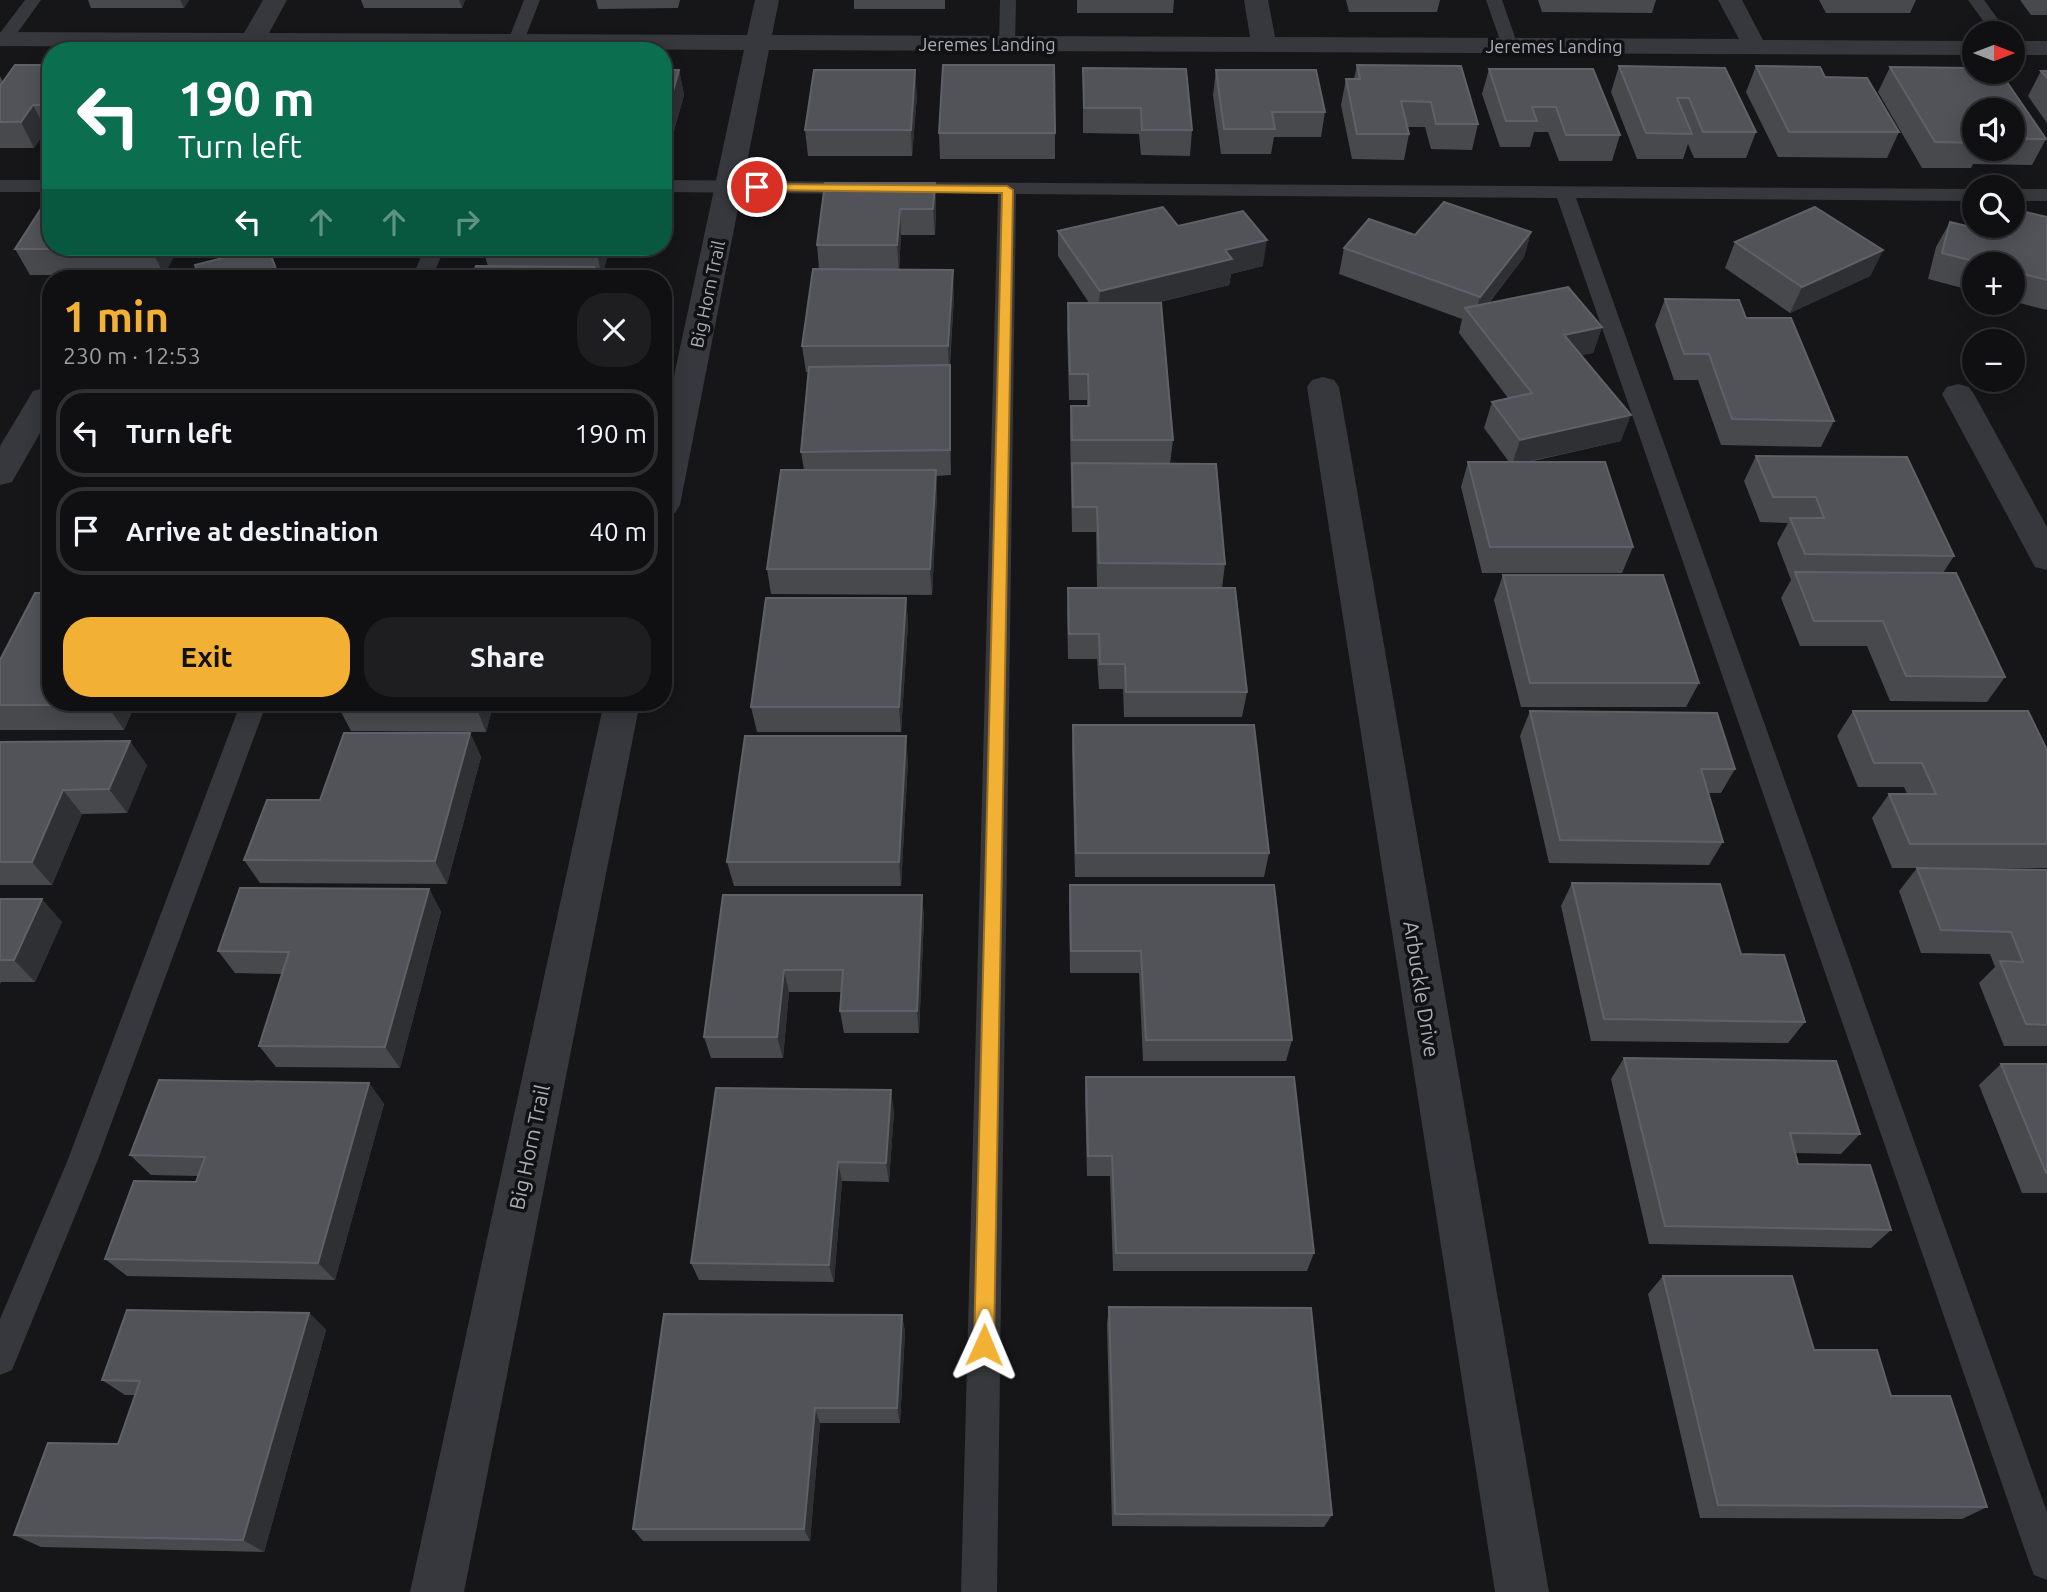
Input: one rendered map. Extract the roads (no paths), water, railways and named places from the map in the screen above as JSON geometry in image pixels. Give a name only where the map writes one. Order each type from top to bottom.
[{"type":"street","points":[[253,39],[275,0]]},
{"type":"street","name":"Big Horn Trail","points":[[672,462],[767,0]]},
{"type":"street","points":[[1256,0],[1264,45]]},
{"type":"street","points":[[1730,0],[1755,47]]},
{"type":"street","name":"Jeremes Landing","points":[[2,39],[638,42]]},
{"type":"street","name":"Jeremes Landing","points":[[672,42],[1962,48]]},
{"type":"street","points":[[2025,48],[2047,48]]},
{"type":"street","name":"Arbuckle Drive","points":[[1323,387],[1522,1592]]},
{"type":"street","points":[[1958,394],[2047,558]]},
{"type":"street","points":[[0,474],[42,400]]},
{"type":"street","name":"Big Horn Trail","points":[[437,1592],[620,711]]},
{"type":"lane","points":[[2,39],[33,0]]},
{"type":"lane","points":[[516,41],[532,0]]},
{"type":"lane","points":[[1007,44],[1008,0]]},
{"type":"lane","points":[[1494,0],[1510,46]]},
{"type":"lane","points":[[1976,0],[1991,21]]},
{"type":"lane","points":[[0,186],[42,186]]},
{"type":"lane","points":[[672,186],[1962,194]]},
{"type":"lane","points":[[979,1592],[1007,190]]},
{"type":"lane","points":[[1564,191],[2047,1562]]},
{"type":"lane","points":[[2025,194],[2047,194]]},
{"type":"lane","points":[[0,1358],[82,1162],[251,711]]}]
